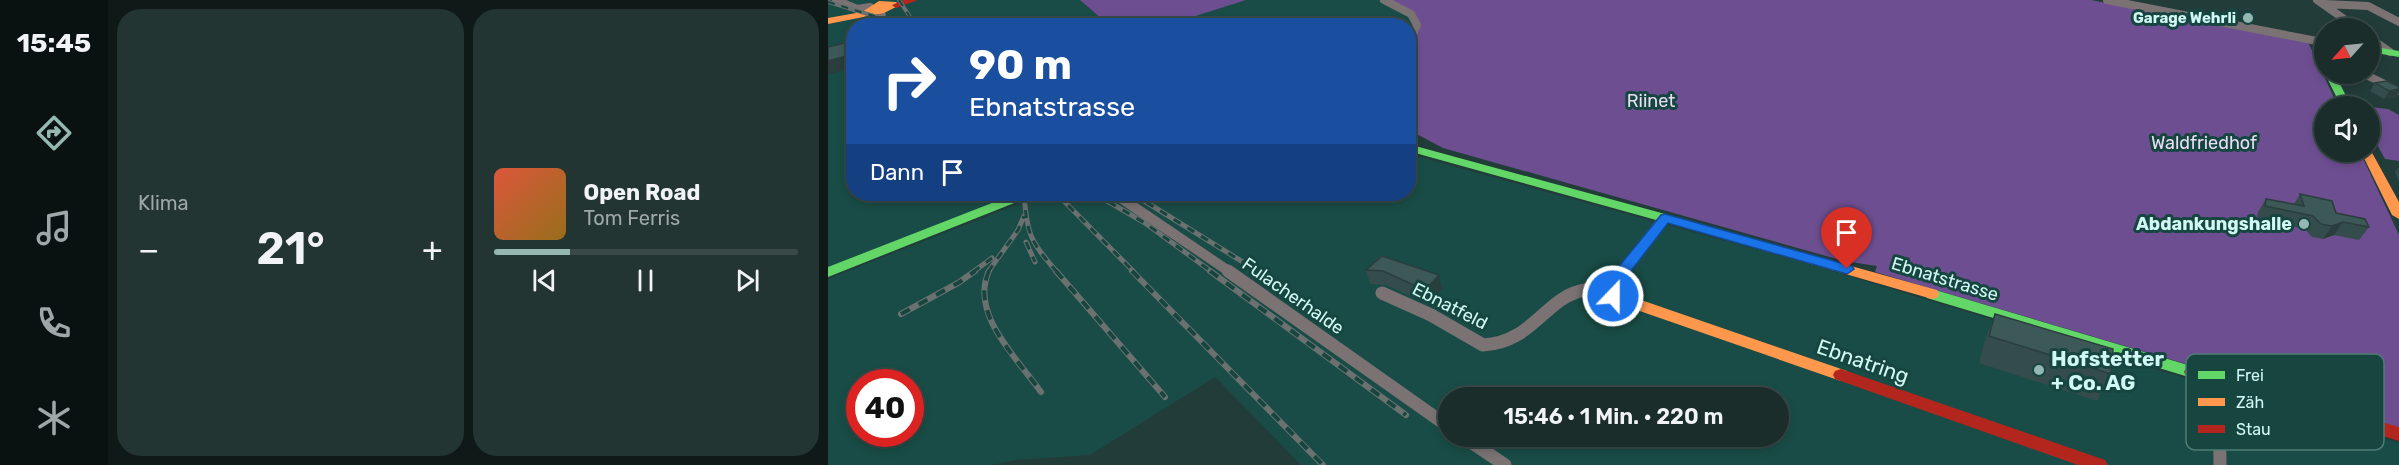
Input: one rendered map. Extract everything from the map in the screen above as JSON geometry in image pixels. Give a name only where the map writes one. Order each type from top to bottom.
[{"type":"street","points":[[836,0],[853,8],[881,9]]},
{"type":"street","points":[[828,21],[914,0]]},
{"type":"street","points":[[1384,0],[1414,18]]},
{"type":"street","points":[[2107,0],[2314,40]]},
{"type":"street","points":[[2321,2],[2368,6],[2399,22]]},
{"type":"street","points":[[2321,2],[2343,18]]},
{"type":"street","points":[[2380,44],[2395,53]]},
{"type":"street","points":[[2380,51],[2395,53]]},
{"type":"street","points":[[2380,82],[2399,91]]},
{"type":"street","name":"Ebnatstrasse","points":[[1416,149],[1665,218],[2186,370]]},
{"type":"street","points":[[2372,162],[2399,214]]},
{"type":"street","points":[[828,272],[1007,201]]},
{"type":"street","name":"Fulacherhalde","points":[[1127,201],[1438,420]]},
{"type":"street","points":[[1613,296],[1610,292],[1613,284],[1665,218]]},
{"type":"street","name":"Ebnatring","points":[[1594,290],[2099,465]]},
{"type":"street","name":"Ebnatfeld","points":[[1382,293],[1434,315],[1480,345],[1496,345],[1537,323],[1572,296],[1594,290]]},
{"type":"street","name":"Ebnatstrasse","points":[[2384,430],[2399,434]]},
{"type":"street","points":[[1478,447],[1504,465]]},
{"type":"street","points":[[2220,450],[2220,465]]},
{"type":"shaded area","points":[[828,0],[1384,0],[1411,18],[846,18],[846,201],[1008,201],[828,272]]},
{"type":"shaded area","points":[[1416,156],[1809,264],[2186,378],[2186,450],[2384,450],[2384,438],[2399,443],[2399,465],[1301,465],[1215,377],[1090,455],[1015,460],[992,465],[828,465],[828,279],[1025,201],[1416,201]]},
{"type":"green space","points":[[1080,0],[1246,0],[1189,18],[1101,18]]},
{"type":"green space","points":[[1384,0],[2091,0],[2308,42],[2314,55],[2314,84],[2328,84],[2333,96],[2314,96],[2314,162],[2365,162],[2399,235],[2399,429],[2384,424],[2384,354],[2186,354],[2186,364],[1875,272],[1877,266],[1844,261],[1443,148],[1416,134],[1416,18],[1411,18]]},
{"type":"green space","points":[[2380,108],[2388,109],[2399,115],[2399,161],[2385,159],[2380,150]]},
{"type":"building","points":[[846,43],[846,56],[828,61],[828,47]]},
{"type":"building","points":[[2387,81],[2399,89],[2389,91],[2377,84]]},
{"type":"building","points":[[2300,194],[2332,201],[2336,213],[2365,219],[2369,227],[2343,222],[2332,226],[2321,224],[2313,216],[2265,206],[2266,199],[2304,206]]},
{"type":"building","points":[[1382,256],[1439,275],[1425,290],[1383,271],[1366,270]]},
{"type":"building","points":[[1995,314],[2113,349],[2111,374],[1989,336]]},
{"type":"railway","points":[[899,0],[911,18]]},
{"type":"railway","points":[[828,2],[881,18]]},
{"type":"railway","points":[[1025,201],[1029,229],[1035,245],[1057,272]]},
{"type":"railway","points":[[1064,201],[1134,272]]},
{"type":"railway","points":[[1107,201],[1145,223],[1212,272]]},
{"type":"railway","points":[[1144,201],[1259,272],[1257,271]]},
{"type":"railway","points":[[988,272],[1018,230],[1024,216]]},
{"type":"railway","points":[[1026,242],[1035,262]]},
{"type":"railway","points":[[973,272],[992,258]]},
{"type":"railway","points":[[901,314],[958,283],[975,271]]},
{"type":"railway","points":[[989,271],[985,287],[985,303],[991,319],[1009,351],[1041,392]]},
{"type":"railway","points":[[1056,271],[1165,397]]},
{"type":"railway","points":[[1132,271],[1323,465]]},
{"type":"railway","points":[[1210,271],[1406,415]]},
{"type":"traffic: fast","points":[[2380,51],[2399,54]]},
{"type":"traffic: fast","points":[[2335,84],[2341,96]]},
{"type":"traffic: fast","points":[[1416,149],[1715,232]]},
{"type":"traffic: fast","points":[[828,272],[1007,201]]},
{"type":"traffic: fast","points":[[1932,294],[2186,370]]},
{"type":"traffic: slow","points":[[828,21],[872,13],[896,5],[879,4],[866,12]]},
{"type":"traffic: slow","points":[[2372,162],[2399,215]]},
{"type":"traffic: slow","points":[[1665,218],[1613,284],[1610,292],[1613,296],[1841,375]]},
{"type":"traffic: slow","points":[[1715,232],[1932,294]]},
{"type":"traffic: jam","points":[[896,5],[914,0]]},
{"type":"traffic: jam","points":[[1841,375],[2099,465]]},
{"type":"traffic: jam","points":[[2384,430],[2399,434]]},
{"type":"place","name":"Garage Wehrli","points":[[2248,18]]},
{"type":"place","name":"Abdankungshalle","points":[[2304,224]]},
{"type":"place","name":"Hofstetter + Co. AG","points":[[2039,370]]},
{"type":"route","points":[[1613,296],[1610,292],[1613,284],[1665,218],[1847,269]]},
{"type":"park label","name":"Riinet","points":[[1651,101]]},
{"type":"park label","name":"Waldfriedhof","points":[[2204,143]]}]
